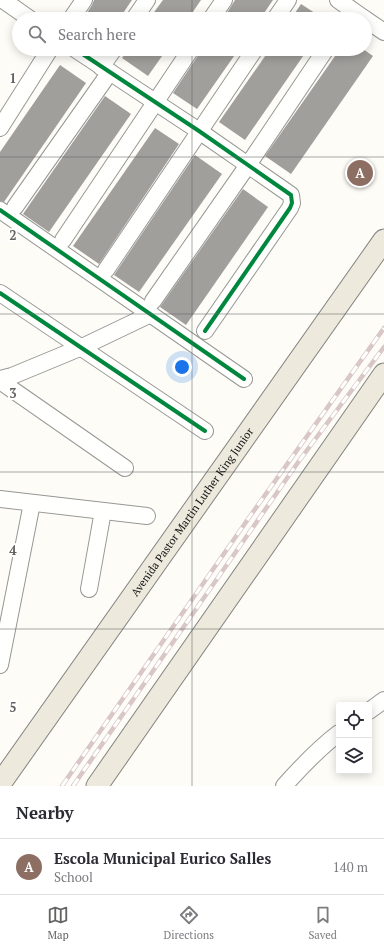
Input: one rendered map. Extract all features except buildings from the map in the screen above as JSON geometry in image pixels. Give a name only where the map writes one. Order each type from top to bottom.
[{"type":"main road","name":"Avenida Pastor Martin Luther King Junior","points":[[0,784],[384,240]]},
{"type":"main road","points":[[97,786],[382,380]]},
{"type":"street","points":[[3,0],[20,12]]},
{"type":"street","points":[[75,12],[84,0]]},
{"type":"street","points":[[139,12],[147,0]]},
{"type":"street","points":[[216,12],[224,0]]},
{"type":"street","points":[[280,12],[288,0]]},
{"type":"street","points":[[338,0],[355,12]]},
{"type":"street","points":[[372,24],[384,32]]},
{"type":"street","points":[[0,128],[46,56]]},
{"type":"street","points":[[86,56],[199,131],[291,195],[292,203],[290,208],[204,331]]},
{"type":"street","points":[[111,56],[106,69],[4,212],[152,308],[244,379]]},
{"type":"street","points":[[63,240],[186,56]]},
{"type":"street","points":[[106,270],[250,56]]},
{"type":"street","points":[[0,380],[82,347],[152,308],[321,56]]},
{"type":"street","points":[[0,293],[205,431]]},
{"type":"street","points":[[0,380],[126,468]]},
{"type":"street","points":[[0,499],[147,516]]},
{"type":"street","points":[[0,664],[32,503]]},
{"type":"street","points":[[89,589],[103,511]]},
{"type":"street","points":[[372,709],[384,700]]},
{"type":"street","points":[[284,786],[331,738],[336,735]]},
{"type":"railway","points":[[62,786],[253,512],[384,328]]},
{"type":"railway","points":[[73,786],[299,461],[384,347]]},
{"type":"cycle path","points":[[86,56],[199,131],[291,195],[292,203],[290,208],[205,331]]},
{"type":"cycle path","points":[[0,210],[244,379]]},
{"type":"cycle path","points":[[0,293],[205,431]]},
{"type":"place","name":"Escola Municipal Eurico Salles","points":[[360,173]]}]
